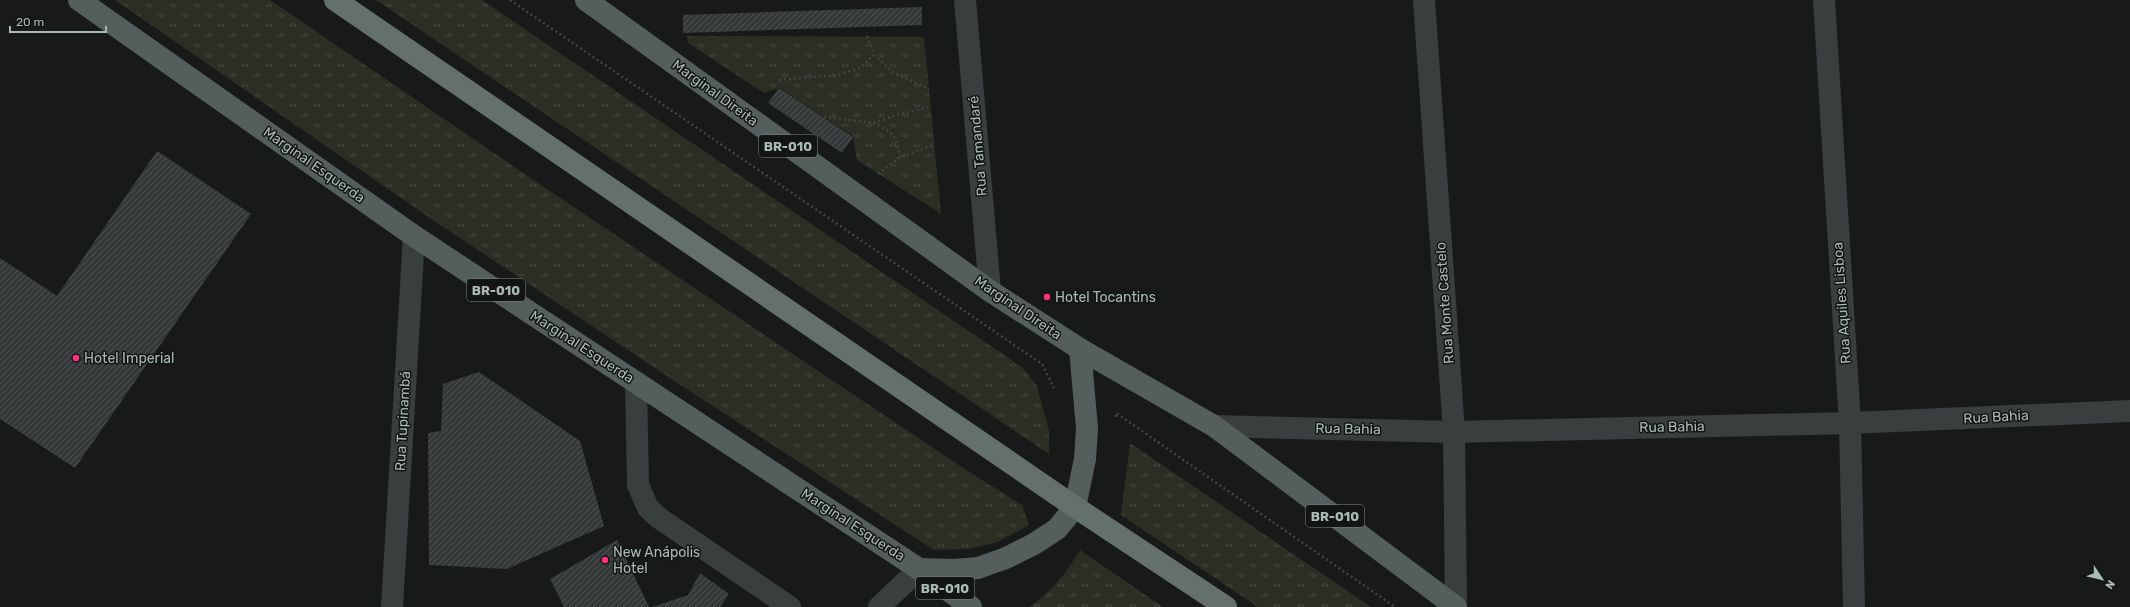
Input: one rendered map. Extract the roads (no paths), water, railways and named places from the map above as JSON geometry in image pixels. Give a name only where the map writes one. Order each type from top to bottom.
[{"type":"highway","points":[[335,0],[1074,506],[1226,607]]},
{"type":"main road","name":"Marginal Esquerda","points":[[79,0],[414,236],[919,569],[970,607]]},
{"type":"main road","name":"Marginal Direita","points":[[586,0],[990,291],[1080,349],[1214,426],[1456,607]]},
{"type":"main road","points":[[919,569],[954,570],[978,568],[1006,558],[1034,544],[1057,529],[1074,506],[1085,459],[1087,428],[1080,349]]},
{"type":"street","name":"Rua Tamandaré","points":[[965,0],[990,291]]},
{"type":"street","name":"Rua Monte Castelo","points":[[1424,0],[1454,432],[1456,607]]},
{"type":"street","name":"Rua Aquiles Lisboa","points":[[1824,0],[1850,423],[1854,607]]},
{"type":"street","name":"Rua Tupinambá","points":[[392,607],[414,236]]},
{"type":"street","points":[[636,382],[638,485],[648,508],[659,518],[790,607]]},
{"type":"street","name":"Rua Bahia","points":[[1214,426],[1454,432],[1850,423],[2130,411]]},
{"type":"street","points":[[879,607],[919,569]]},
{"type":"place","name":"Hotel Tocantins","points":[[1047,297]]},
{"type":"place","name":"Hotel Imperial","points":[[76,358]]},
{"type":"place","name":"New Anápolis Hotel","points":[[605,560]]}]
